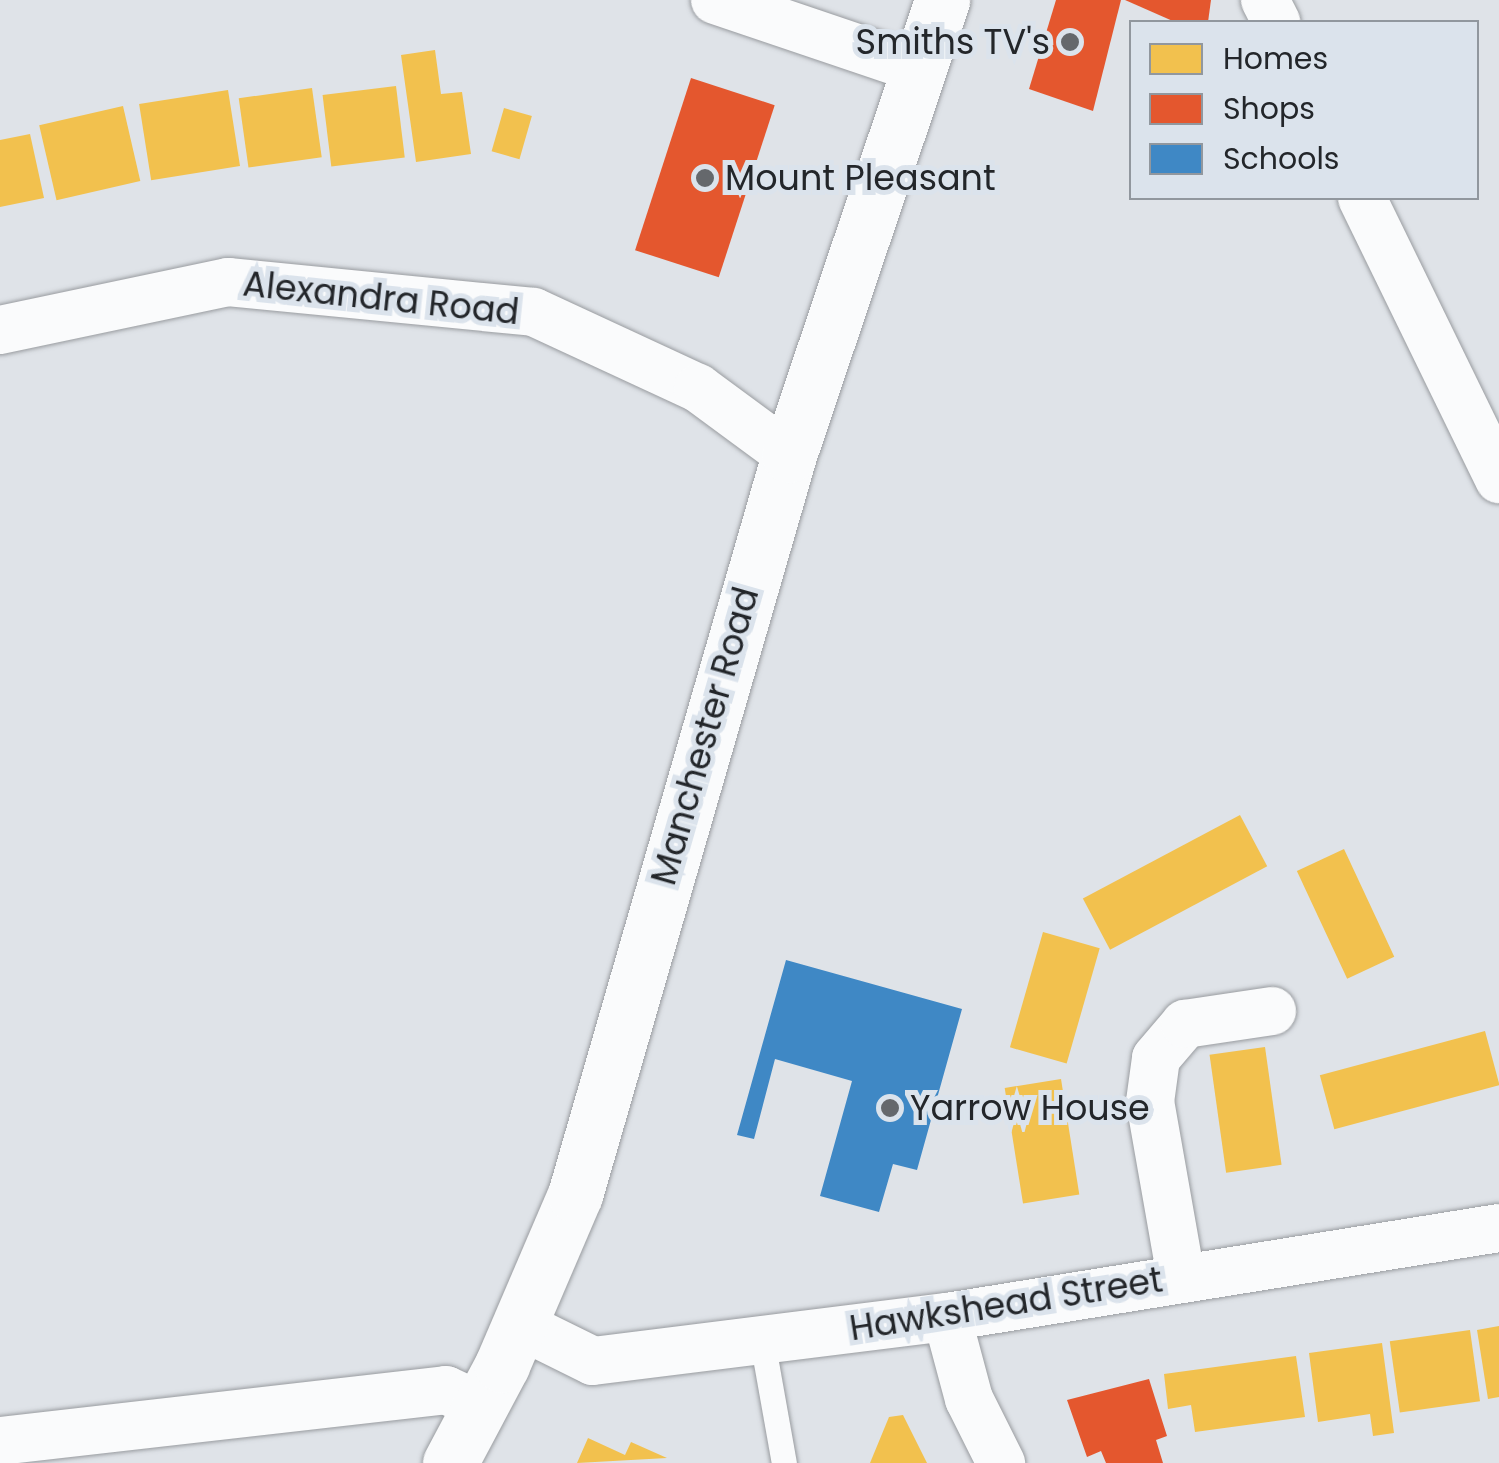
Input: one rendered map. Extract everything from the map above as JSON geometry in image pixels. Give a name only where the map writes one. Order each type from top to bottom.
[{"type":"main road","name":"Manchester Road","points":[[450,1463],[482,1407],[575,1194],[789,455],[942,0]]},
{"type":"street","points":[[715,0],[918,69]]},
{"type":"street","points":[[1363,200],[1499,479]]},
{"type":"street","name":"Alexandra Road","points":[[0,330],[228,282],[534,312],[698,388],[789,455]]},
{"type":"street","points":[[1181,1276],[1150,1102],[1156,1058],[1185,1024],[1272,1011]]},
{"type":"street","name":"Hawkshead Street","points":[[520,1324],[593,1361],[946,1317],[1181,1276],[1499,1228]]},
{"type":"street","points":[[946,1317],[969,1399],[1001,1463]]},
{"type":"street","points":[[0,1441],[446,1390],[482,1407]]},
{"type":"lane","points":[[762,1340],[784,1463]]},
{"type":"building: Homes","points":[[435,50],[441,94],[462,92],[471,154],[416,162],[401,55]]},
{"type":"building: Homes","points":[[396,86],[405,157],[331,166],[323,95]]},
{"type":"building: Homes","points":[[312,88],[322,157],[248,168],[239,98]]},
{"type":"building: Homes","points":[[228,90],[240,166],[151,180],[139,104]]},
{"type":"building: Homes","points":[[123,106],[140,181],[57,200],[39,125]]},
{"type":"building: Homes","points":[[504,108],[532,116],[519,159],[492,151]]},
{"type":"building: Homes","points":[[30,134],[44,198],[0,207],[0,140]]},
{"type":"building: Homes","points":[[1240,815],[1267,866],[1110,950],[1083,899]]},
{"type":"building: Homes","points":[[1344,849],[1394,957],[1347,979],[1297,871]]},
{"type":"building: Homes","points":[[1043,932],[1100,948],[1067,1064],[1010,1047]]},
{"type":"building: Homes","points":[[1485,1031],[1499,1085],[1334,1129],[1320,1075]]},
{"type":"building: Homes","points":[[1265,1047],[1282,1165],[1226,1173],[1210,1055]]},
{"type":"building: Homes","points":[[1061,1079],[1079,1195],[1023,1203],[1005,1088]]},
{"type":"building: Homes","points":[[1499,1326],[1499,1397],[1488,1399],[1477,1330]]},
{"type":"building: Homes","points":[[1470,1330],[1480,1401],[1400,1413],[1390,1341]]},
{"type":"building: Homes","points":[[1382,1343],[1394,1433],[1373,1436],[1370,1414],[1318,1422],[1309,1353]]},
{"type":"building: Homes","points":[[1296,1356],[1305,1417],[1195,1432],[1191,1405],[1168,1409],[1164,1374]]},
{"type":"building: Homes","points":[[903,1415],[927,1463],[870,1463],[889,1417]]},
{"type":"building: Homes","points":[[588,1438],[625,1455],[631,1442],[667,1458],[577,1463]]},
{"type":"building: Shops","points":[[1056,0],[1121,0],[1093,111],[1029,89]]},
{"type":"building: Shops","points":[[1125,0],[1211,0],[1208,20],[1170,20]]},
{"type":"building: Shops","name":"Mount Pleasant","points":[[691,78],[775,105],[719,277],[635,250]]},
{"type":"building: Shops","points":[[1149,1379],[1167,1436],[1156,1440],[1163,1463],[1106,1463],[1101,1451],[1087,1457],[1067,1400]]},
{"type":"building: Schools","name":"Yarrow House","points":[[786,960],[962,1009],[917,1170],[893,1164],[879,1212],[820,1196],[852,1081],[775,1059],[754,1139],[737,1135]]},
{"type":"place","name":"Smiths TV's","points":[[1070,42]]},
{"type":"place","name":"Mount Pleasant","points":[[705,178]]},
{"type":"place","name":"Yarrow House","points":[[890,1108]]}]
